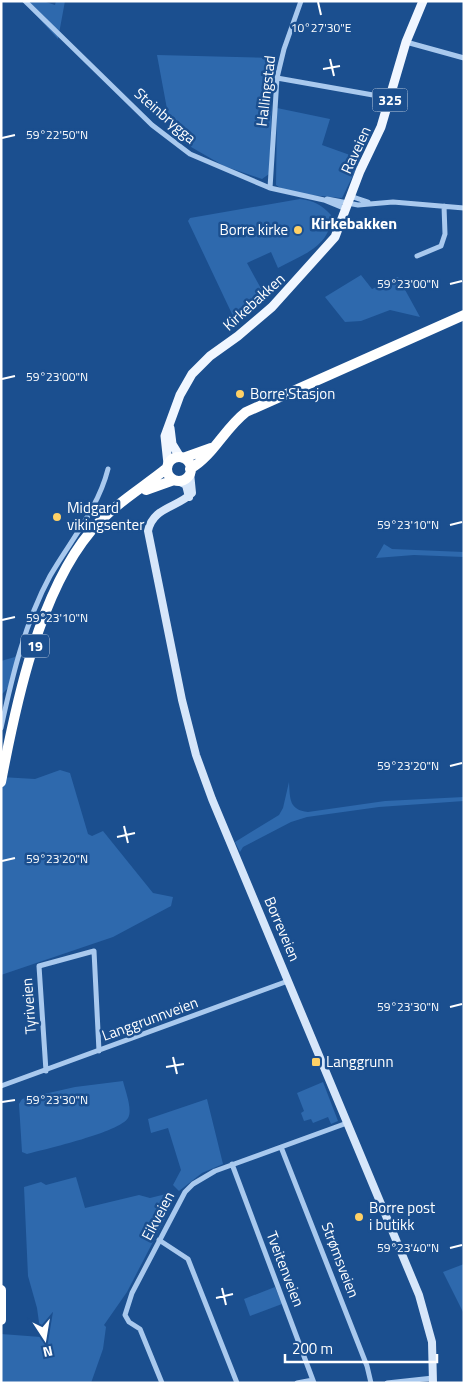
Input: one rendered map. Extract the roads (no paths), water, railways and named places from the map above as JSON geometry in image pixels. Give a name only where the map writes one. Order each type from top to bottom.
[{"type":"highway","name":"19","points":[[55,593],[87,544],[113,515],[150,488],[186,478],[190,471],[212,453],[232,424],[254,408],[464,315]]},
{"type":"highway","name":"19","points":[[1,782],[24,685],[40,630],[57,584],[70,560],[98,524],[119,503],[167,466],[173,459],[199,454],[218,444]]},
{"type":"highway","points":[[182,458],[189,463],[190,471]]},
{"type":"highway","points":[[167,466],[168,475],[176,480]]},
{"type":"highway","points":[[1,1290],[1,1320]]},
{"type":"main road","name":"Raveien","points":[[348,203],[381,127],[406,42],[424,1]]},
{"type":"main road","name":"Kirkebakken","points":[[167,466],[165,436],[180,395],[192,374],[210,356],[256,322],[288,291],[330,244],[340,227],[348,203]]},
{"type":"main road","points":[[169,423],[172,444],[182,458]]},
{"type":"main road","points":[[188,497],[193,488],[190,471]]},
{"type":"main road","points":[[176,480],[186,485],[188,497]]},
{"type":"main road","name":"Borreveien","points":[[188,497],[183,502],[157,513],[151,521],[148,531],[182,700],[205,780],[425,1312],[433,1352],[433,1381]]},
{"type":"street","name":"Steinbrygga","points":[[25,1],[168,139],[190,154],[211,165],[270,188],[348,203]]},
{"type":"street","name":"Hallingstad","points":[[270,188],[277,78],[284,49],[301,1]]},
{"type":"street","points":[[406,42],[464,58]]},
{"type":"street","points":[[277,78],[391,98]]},
{"type":"street","points":[[348,203],[464,208]]},
{"type":"street","points":[[417,256],[441,246],[445,234],[444,206]]},
{"type":"street","points":[[1,728],[4,697],[32,620],[50,577],[103,488],[108,470]]},
{"type":"street","name":"Tyriveien","points":[[46,1071],[39,966],[94,951],[99,1051]]},
{"type":"street","name":"Langgrunnveien","points":[[2,1086],[288,981]]},
{"type":"street","name":"Eikveien","points":[[162,1383],[140,1329],[129,1322],[125,1315],[132,1293],[182,1197],[193,1184],[232,1164],[347,1123]]},
{"type":"street","name":"Strømsveien","points":[[282,1147],[367,1366],[371,1383]]},
{"type":"street","name":"Tveitenveien","points":[[232,1164],[314,1381]]},
{"type":"street","points":[[159,1240],[188,1259],[237,1383]]},
{"type":"street","points":[[297,1383],[314,1381]]},
{"type":"street","points":[[387,1383],[433,1381]]},
{"type":"place","name":"Borre kirke","points":[[298,230]]},
{"type":"place","name":"Borre Stasjon","points":[[240,394]]},
{"type":"place","name":"Midgard vikingsenter","points":[[57,517]]},
{"type":"place","name":"Langgrunn","points":[[316,1062]]},
{"type":"place","name":"Borre post i butikk","points":[[359,1217]]},
{"type":"district","name":"Kirkebakken","points":[[354,223]]}]
